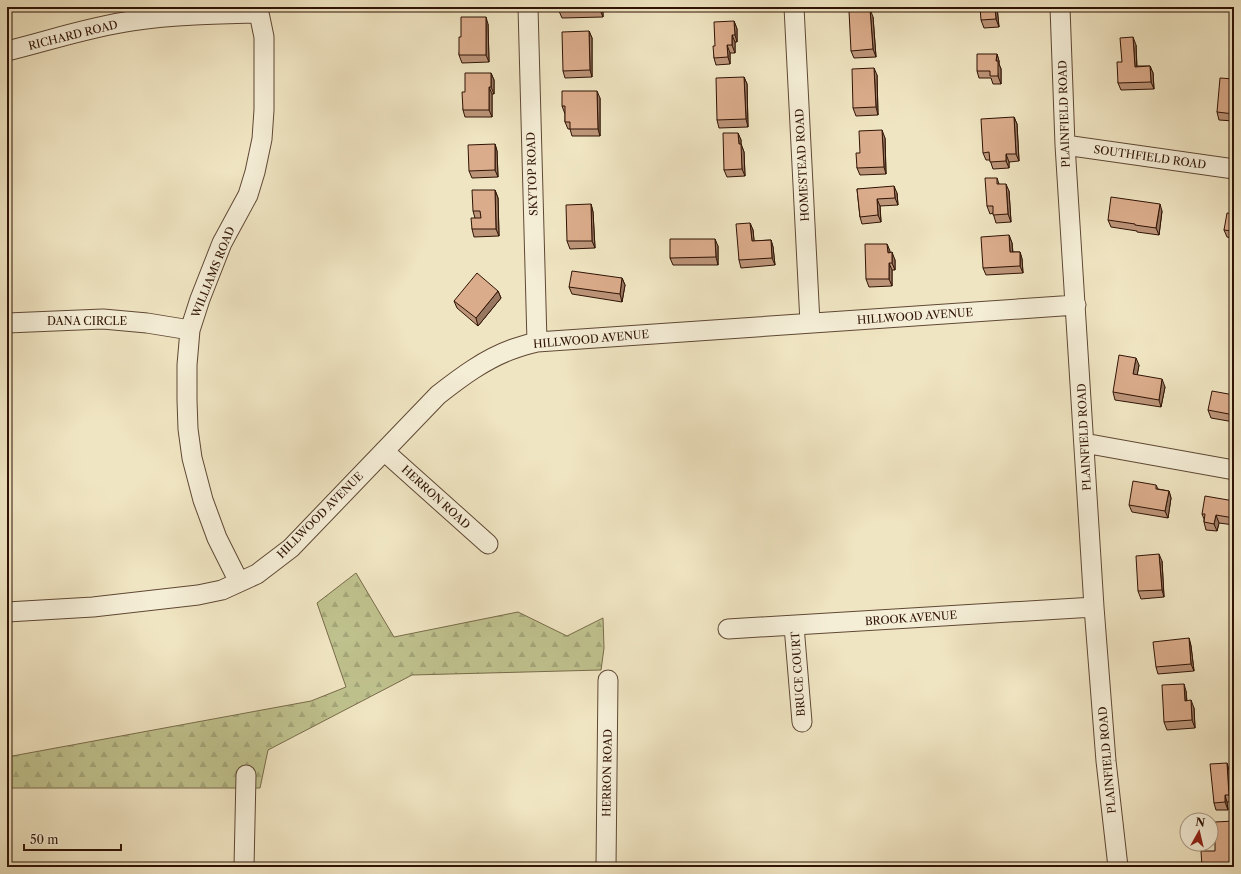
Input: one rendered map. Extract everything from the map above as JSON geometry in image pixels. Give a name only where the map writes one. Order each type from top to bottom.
[{"type":"street","name":"SKYTOP ROAD","points":[[528,7],[537,342]]},
{"type":"street","name":"HOMESTEAD ROAD","points":[[794,7],[810,323]]},
{"type":"street","name":"PLAINFIELD ROAD","points":[[1060,7],[1065,146],[1094,607],[1106,761],[1118,867]]},
{"type":"street","name":"RICHARD ROAD","points":[[7,51],[91,29],[130,21],[259,10]]},
{"type":"street","name":"WILLIAMS ROAD","points":[[239,582],[217,538],[203,500],[192,458],[188,429],[187,365],[190,330],[200,299],[222,243],[248,195],[255,172],[262,139],[264,103],[264,37],[259,10]]},
{"type":"street","name":"SOUTHFIELD ROAD","points":[[1065,146],[1234,169]]},
{"type":"street","name":"HILLWOOD AVENUE","points":[[7,612],[93,607],[198,595],[222,590],[257,574],[291,548],[438,395],[461,378],[512,349],[537,342],[1076,305]]},
{"type":"street","name":"DANA CIRCLE","points":[[7,323],[103,319],[147,323],[190,330]]},
{"type":"street","points":[[1084,443],[1234,470]]},
{"type":"street","name":"HERRON ROAD","points":[[384,451],[488,544]]},
{"type":"street","name":"BROOK AVENUE","points":[[728,629],[1094,607]]},
{"type":"street","name":"BRUCE COURT","points":[[794,626],[802,722]]},
{"type":"street","name":"HERRON ROAD","points":[[606,867],[608,680]]},
{"type":"street","points":[[244,867],[246,775]]},
{"type":"green space","points":[[356,573],[394,637],[518,612],[567,636],[603,618],[604,648],[601,670],[412,675],[268,750],[260,788],[7,788],[7,757],[311,701],[346,687],[317,603]]},
{"type":"building","points":[[559,7],[600,7],[600,10],[559,11]]},
{"type":"building","points":[[980,7],[995,7],[996,19],[981,20]]},
{"type":"building","points":[[870,9],[873,49],[851,51],[849,11]]},
{"type":"building","points":[[461,17],[486,17],[486,55],[459,55]]},
{"type":"building","points":[[734,21],[735,35],[732,35],[732,45],[727,45],[728,57],[714,58],[714,22]]},
{"type":"building","points":[[589,31],[590,70],[563,71],[562,32]]},
{"type":"building","points":[[1133,37],[1135,67],[1150,66],[1151,82],[1118,83],[1117,62],[1122,62],[1120,38]]},
{"type":"building","points":[[977,54],[997,54],[996,61],[998,61],[998,76],[990,76],[990,71],[977,71]]},
{"type":"building","points":[[874,68],[876,107],[853,108],[852,69]]},
{"type":"building","points":[[465,73],[491,73],[491,87],[489,87],[489,110],[463,110],[462,92],[465,92]]},
{"type":"building","points":[[744,77],[746,119],[717,120],[716,78]]},
{"type":"building","points":[[1220,78],[1234,79],[1234,114],[1217,112]]},
{"type":"building","points":[[562,91],[597,91],[598,129],[570,129],[570,122],[565,122],[565,106],[562,106]]},
{"type":"building","points":[[1014,117],[1016,154],[1006,154],[1006,161],[990,162],[989,152],[983,153],[981,119]]},
{"type":"building","points":[[882,130],[884,167],[857,168],[856,153],[860,153],[859,131]]},
{"type":"building","points":[[723,133],[738,133],[739,144],[741,144],[742,169],[724,170]]},
{"type":"building","points":[[495,144],[495,170],[469,171],[468,145]]},
{"type":"building","points":[[985,178],[997,178],[997,184],[1006,184],[1008,214],[993,215],[993,206],[987,206]]},
{"type":"building","points":[[894,186],[895,198],[877,199],[878,215],[860,217],[857,189]]},
{"type":"building","points":[[472,190],[495,190],[496,229],[472,229],[471,218],[481,218],[480,211],[473,211]]},
{"type":"building","points":[[1111,197],[1160,204],[1156,228],[1108,220]]},
{"type":"building","points":[[591,204],[592,241],[567,241],[566,205]]},
{"type":"building","points":[[1227,213],[1234,214],[1234,242],[1230,241],[1232,231],[1224,230]]},
{"type":"building","points":[[750,223],[752,241],[771,240],[772,258],[739,260],[736,224]]},
{"type":"building","points":[[1009,235],[1010,252],[1020,252],[1020,266],[983,268],[981,237]]},
{"type":"building","points":[[670,239],[715,239],[716,257],[670,258]]},
{"type":"building","points":[[865,244],[887,244],[888,253],[892,252],[892,263],[889,263],[889,279],[866,279]]},
{"type":"building","points":[[572,271],[622,278],[620,294],[569,287]]},
{"type":"building","points":[[477,273],[498,291],[476,318],[454,301]]},
{"type":"building","points":[[1119,355],[1136,358],[1133,374],[1162,379],[1159,400],[1113,392]]},
{"type":"building","points":[[1212,391],[1234,395],[1234,415],[1208,410]]},
{"type":"building","points":[[1133,481],[1156,485],[1156,489],[1169,491],[1165,511],[1129,505]]},
{"type":"building","points":[[1205,496],[1234,501],[1234,518],[1216,515],[1214,524],[1204,522],[1205,514],[1202,514]]},
{"type":"building","points":[[1159,554],[1162,590],[1138,591],[1136,556]]},
{"type":"building","points":[[1189,638],[1191,664],[1156,667],[1153,642]]},
{"type":"building","points":[[1184,684],[1185,701],[1191,700],[1192,720],[1164,722],[1162,685]]},
{"type":"building","points":[[1227,763],[1229,795],[1225,795],[1225,802],[1214,803],[1210,764]]},
{"type":"building","points":[[1234,821],[1234,867],[1202,867],[1201,852],[1219,852],[1219,822]]}]
